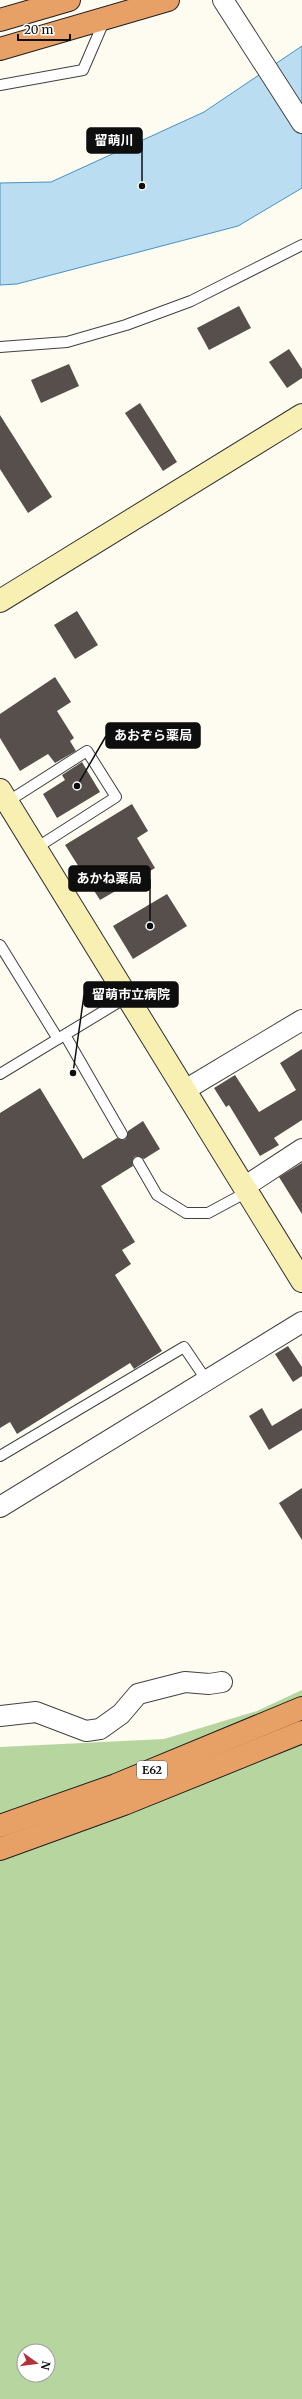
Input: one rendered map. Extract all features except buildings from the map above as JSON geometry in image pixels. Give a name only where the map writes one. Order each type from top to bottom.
[{"type":"highway","points":[[0,20],[69,0]]},
{"type":"highway","points":[[0,49],[168,0]]},
{"type":"highway","name":"E62","points":[[0,1826],[116,1785],[302,1708]]},
{"type":"highway","name":"E62","points":[[0,1849],[124,1804],[302,1732]]},
{"type":"street","points":[[223,0],[237,19],[302,123]]},
{"type":"street","points":[[0,601],[302,416]]},
{"type":"street","points":[[4,796],[302,1281]]},
{"type":"street","points":[[185,1090],[302,1020]]},
{"type":"street","points":[[246,1189],[302,1149]]},
{"type":"street","points":[[0,1507],[302,1322]]},
{"type":"street","points":[[0,1716],[36,1712],[86,1731],[100,1729],[121,1714],[138,1694],[185,1682],[209,1684],[222,1682]]},
{"type":"lane","points":[[0,85],[83,70],[105,19]]},
{"type":"lane","points":[[0,347],[67,342],[126,325],[191,301],[302,245]]},
{"type":"lane","points":[[4,796],[87,751],[116,797],[36,848]]},
{"type":"lane","points":[[0,945],[62,1037],[122,1134]]},
{"type":"lane","points":[[0,1074],[128,997]]},
{"type":"lane","points":[[138,1162],[157,1195],[186,1213],[208,1213],[246,1189]]},
{"type":"lane","points":[[0,1456],[184,1347],[207,1381]]},
{"type":"green space","points":[[302,1690],[302,2399],[0,2399],[0,1747],[164,1739],[257,1711]]},
{"type":"water","points":[[302,46],[302,188],[238,226],[17,284],[0,285],[0,183],[51,182],[204,112]]},
{"type":"place","name":"留萌川","points":[[142,186]]},
{"type":"place","name":"あおぞら薬局","points":[[77,786]]},
{"type":"place","name":"あかね薬局","points":[[150,926]]},
{"type":"place","name":"留萌市立病院","points":[[73,1073]]}]
